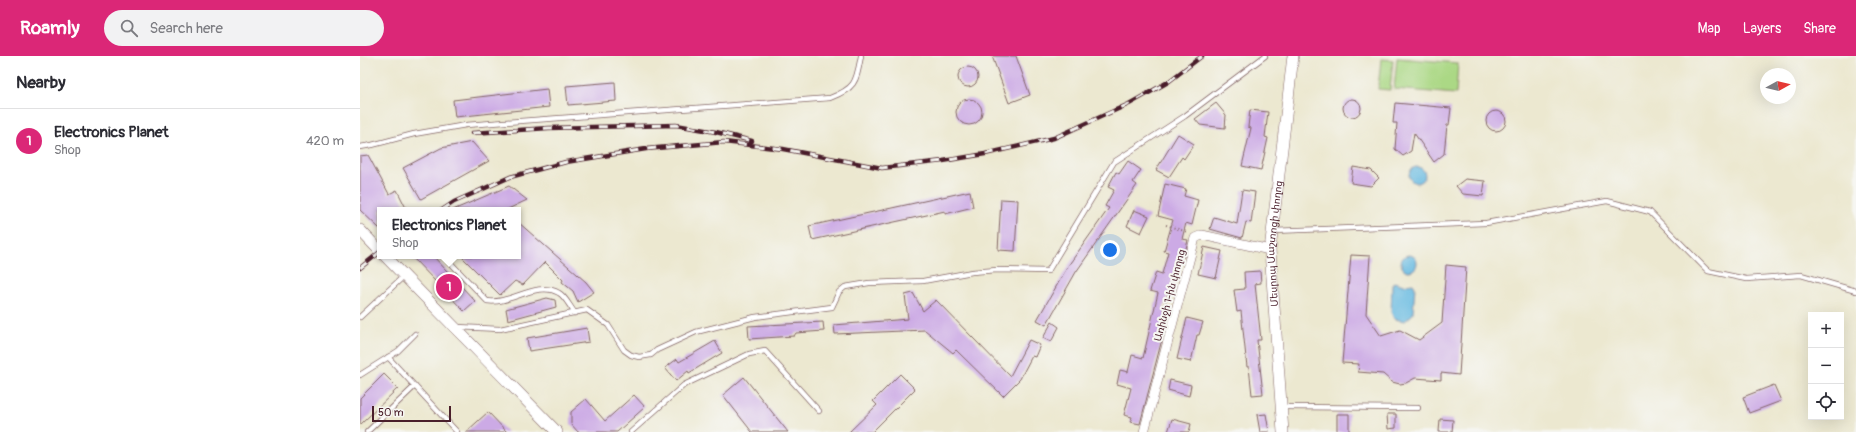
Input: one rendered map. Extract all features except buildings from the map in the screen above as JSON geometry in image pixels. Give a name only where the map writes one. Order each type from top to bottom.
[{"type":"street","name":"Մեսրոպ Մաշտոցի փողոց","points":[[1283,432],[1280,407],[1270,250],[1271,231],[1293,56]]},
{"type":"street","points":[[360,230],[377,248]]},
{"type":"street","points":[[1198,236],[1270,250]]},
{"type":"street","name":"Առինջի 1-ին փողոց","points":[[1144,432],[1195,238],[1198,236]]},
{"type":"street","points":[[388,259],[557,432]]},
{"type":"lane","points":[[360,147],[414,134],[466,125],[830,98],[845,92],[852,85],[861,56]]},
{"type":"lane","points":[[454,327],[500,329],[587,310],[608,325],[624,350],[631,355],[646,357],[696,332],[755,317],[832,307],[839,292],[845,287],[869,283],[922,281],[972,272],[997,270],[1048,271],[1114,162],[1185,116],[1265,56]]},
{"type":"lane","points":[[1271,231],[1486,223],[1607,201],[1650,212],[1708,271],[1746,279],[1801,275],[1856,291]]},
{"type":"lane","points":[[447,259],[488,301],[495,302],[536,291],[547,290],[559,293],[575,313]]},
{"type":"lane","points":[[360,317],[404,276]]},
{"type":"lane","points":[[360,375],[398,351],[415,334]]},
{"type":"lane","points":[[631,432],[684,385],[749,354],[765,351],[819,411]]},
{"type":"lane","points":[[388,357],[457,432]]},
{"type":"lane","points":[[366,432],[415,386]]},
{"type":"lane","points":[[1280,407],[1418,408]]},
{"type":"path","points":[[1166,225],[1198,236]]},
{"type":"green space","points":[[1397,58],[1458,63],[1456,94],[1394,89]]},
{"type":"green space","points":[[1381,59],[1393,60],[1390,90],[1378,89]]},
{"type":"water","points":[[1417,167],[1424,172],[1425,175],[1420,182],[1417,183],[1410,178],[1409,175],[1414,168]]},
{"type":"water","points":[[1409,255],[1416,260],[1417,263],[1412,270],[1409,271],[1402,266],[1401,263],[1406,256]]},
{"type":"water","points":[[1394,282],[1404,285],[1413,284],[1415,287],[1413,314],[1405,321],[1394,319],[1391,312],[1392,285]]},
{"type":"railway","points":[[446,207],[454,202],[510,177],[566,162],[646,149],[724,142],[783,149],[882,168],[943,161],[985,154],[1054,138],[1129,104],[1168,82],[1202,56]]},
{"type":"railway","points":[[472,133],[549,128],[676,125],[716,132],[752,141]]},
{"type":"railway","points":[[360,268],[377,254]]},
{"type":"place","name":"Electronics Planet","points":[[449,287]]}]
